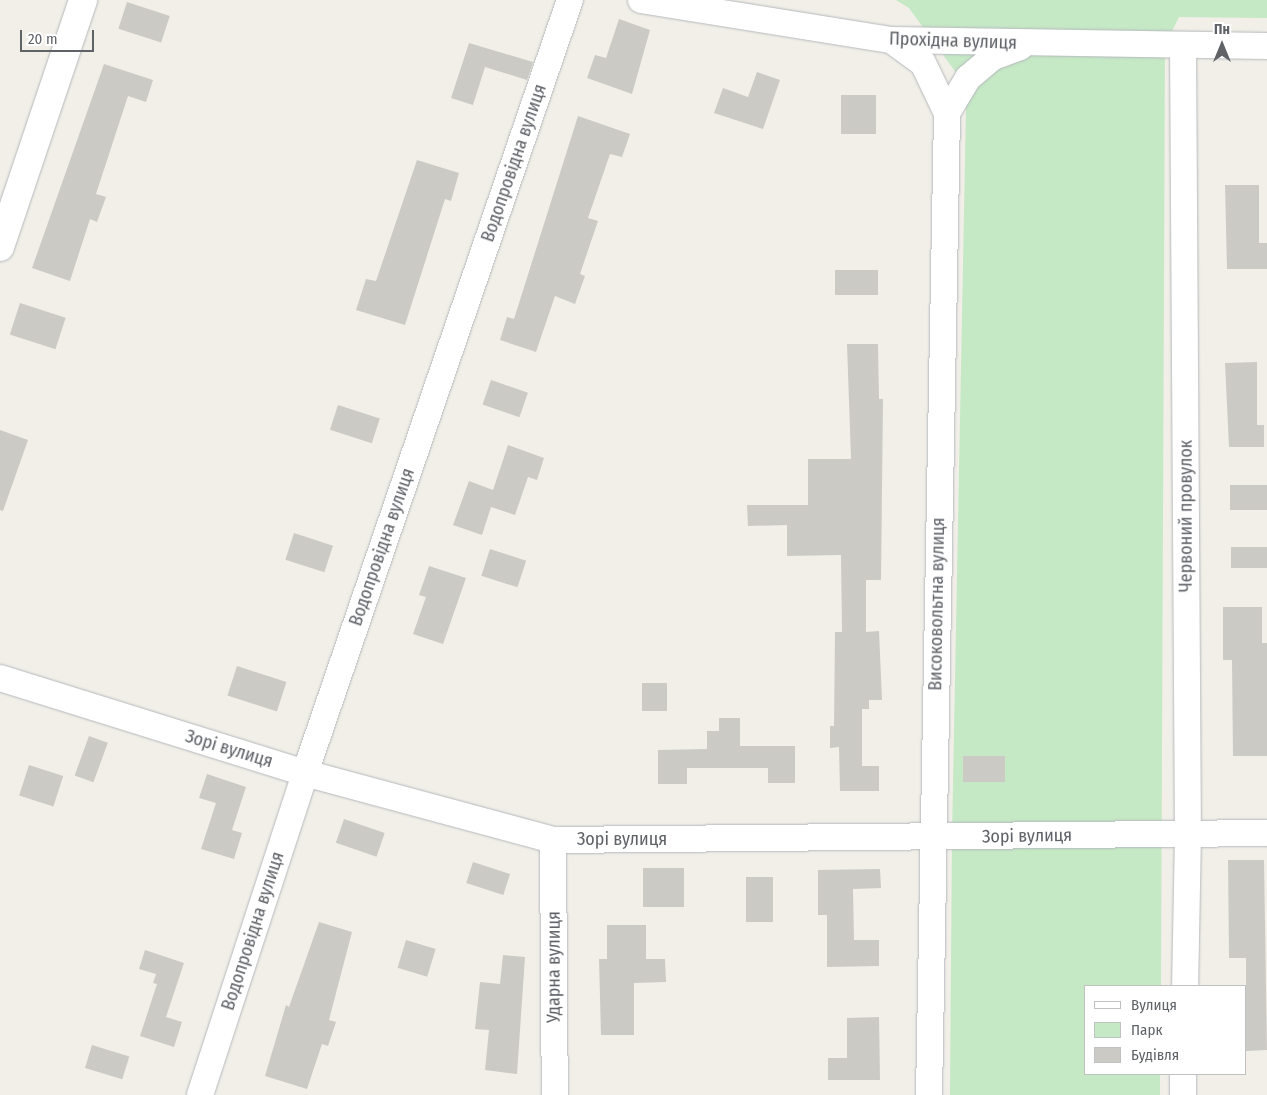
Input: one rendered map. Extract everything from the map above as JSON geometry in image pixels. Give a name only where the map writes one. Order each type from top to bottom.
[{"type":"street","points":[[0,247],[83,0]]},
{"type":"street","name":"Водопровідна вулиця","points":[[200,1095],[305,773],[570,0]]},
{"type":"street","name":"Прохідна вулиця","points":[[641,0],[689,4],[891,40],[1026,44],[1267,46]]},
{"type":"street","name":"Високовольтна вулиця","points":[[891,40],[923,63],[947,113],[932,836],[929,1095]]},
{"type":"street","name":"Високовольтна вулиця","points":[[947,113],[968,78],[993,56],[1026,44]]},
{"type":"street","name":"Червоний провулок","points":[[1183,46],[1188,834],[1185,985]]},
{"type":"street","name":"Зорі вулиця","points":[[0,678],[305,773],[553,840],[1267,834]]},
{"type":"street","name":"Ударна вулиця","points":[[553,840],[555,1095]]},
{"type":"street","points":[[1183,1075],[1183,1095]]},
{"type":"green space","points":[[896,0],[1267,0],[1267,18],[1179,17],[1165,45],[1161,985],[1084,985],[1084,1075],[1160,1075],[1160,1095],[950,1095],[952,835],[966,108],[957,74],[909,8]]},
{"type":"building","points":[[127,2],[170,16],[161,43],[118,29]]},
{"type":"building","points":[[619,19],[650,30],[632,94],[587,78],[595,55],[606,58]]},
{"type":"building","points":[[469,43],[533,62],[527,80],[485,67],[473,105],[451,98]]},
{"type":"building","points":[[104,64],[153,80],[146,102],[128,96],[96,194],[106,197],[97,222],[90,219],[70,281],[32,268]]},
{"type":"building","points":[[757,72],[780,80],[763,129],[714,113],[723,88],[748,97]]},
{"type":"building","points":[[841,95],[876,95],[876,134],[841,134]]},
{"type":"building","points":[[578,116],[630,134],[622,157],[610,154],[588,218],[598,221],[580,274],[585,276],[575,304],[555,296],[536,352],[500,340],[507,317],[514,319]]},
{"type":"building","points":[[417,160],[459,173],[451,201],[445,199],[405,325],[356,310],[366,279],[376,281]]},
{"type":"building","points":[[1225,185],[1259,185],[1259,243],[1267,243],[1267,269],[1227,269]]},
{"type":"building","points":[[835,270],[878,270],[878,295],[835,295]]},
{"type":"building","points":[[20,303],[66,318],[55,349],[10,334]]},
{"type":"building","points":[[847,344],[878,344],[879,399],[883,399],[881,580],[866,580],[866,632],[879,631],[882,700],[869,700],[869,709],[862,709],[862,766],[879,766],[879,791],[840,791],[839,747],[830,748],[830,726],[834,726],[835,632],[842,632],[841,555],[787,556],[787,525],[748,526],[747,505],[808,505],[808,459],[851,459]]},
{"type":"building","points":[[1257,362],[1257,425],[1264,425],[1264,447],[1229,447],[1225,363]]},
{"type":"building","points":[[491,380],[528,393],[519,417],[483,405]]},
{"type":"building","points":[[338,405],[380,419],[372,443],[330,430]]},
{"type":"building","points":[[0,430],[28,440],[3,511],[0,510]]},
{"type":"building","points":[[508,445],[544,458],[537,480],[528,477],[515,515],[491,507],[482,535],[453,525],[469,481],[493,490]]},
{"type":"building","points":[[1230,485],[1267,485],[1267,510],[1230,510]]},
{"type":"building","points":[[294,533],[333,546],[324,572],[285,560]]},
{"type":"building","points":[[1231,547],[1267,547],[1267,568],[1231,568]]},
{"type":"building","points":[[490,549],[526,561],[517,587],[481,576]]},
{"type":"building","points":[[429,566],[466,578],[443,644],[413,634],[426,597],[419,595]]},
{"type":"building","points":[[1223,607],[1262,607],[1262,643],[1267,643],[1267,756],[1233,756],[1232,660],[1223,660]]},
{"type":"building","points":[[237,666],[286,682],[277,712],[227,695]]},
{"type":"building","points":[[642,683],[667,683],[667,711],[642,711]]},
{"type":"building","points":[[719,718],[740,718],[740,746],[795,746],[795,783],[768,783],[768,768],[687,768],[687,784],[658,784],[658,750],[707,749],[707,731],[719,731]]},
{"type":"building","points":[[89,736],[108,743],[93,782],[75,775]]},
{"type":"building","points":[[963,756],[1005,756],[1005,782],[963,782]]},
{"type":"building","points":[[29,765],[63,776],[53,807],[19,795]]},
{"type":"building","points":[[207,774],[246,787],[232,830],[242,833],[234,859],[201,849],[216,803],[199,798]]},
{"type":"building","points":[[344,819],[385,833],[377,857],[336,843]]},
{"type":"building","points":[[1228,860],[1264,860],[1267,1050],[1247,1051],[1246,958],[1229,958]]},
{"type":"building","points":[[473,862],[510,874],[503,895],[466,883]]},
{"type":"building","points":[[643,868],[684,868],[684,907],[643,907]]},
{"type":"building","points":[[880,869],[881,888],[853,889],[854,940],[879,940],[879,966],[827,967],[827,915],[818,915],[818,870]]},
{"type":"building","points":[[746,877],[773,877],[773,922],[746,922]]},
{"type":"building","points":[[319,922],[352,932],[329,1020],[336,1022],[328,1046],[322,1044],[307,1089],[265,1076],[286,1005],[289,1007]]},
{"type":"building","points":[[607,925],[646,925],[646,959],[665,959],[666,982],[634,983],[634,1035],[601,1035],[599,959],[607,959]]},
{"type":"building","points":[[406,940],[436,949],[427,977],[398,968]]},
{"type":"building","points":[[145,950],[184,963],[166,1017],[182,1022],[174,1047],[140,1036],[157,984],[153,983],[156,974],[139,969]]},
{"type":"building","points":[[503,955],[525,957],[517,1074],[485,1070],[489,1030],[475,1029],[480,982],[500,984]]},
{"type":"building","points":[[879,1017],[880,1080],[828,1080],[828,1058],[847,1058],[847,1018]]},
{"type":"building","points":[[92,1045],[129,1056],[122,1079],[85,1068]]}]
